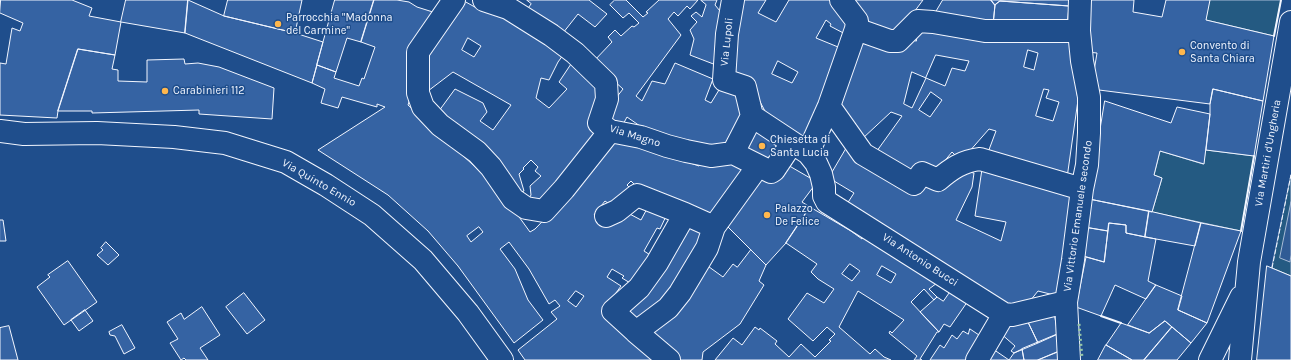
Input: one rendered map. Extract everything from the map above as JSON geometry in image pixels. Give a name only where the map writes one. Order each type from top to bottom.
[{"type":"street","points":[[454,0],[418,52],[418,93],[422,107],[440,125],[477,152],[491,167],[513,199],[526,208],[544,211],[583,166],[610,131]]},
{"type":"street","points":[[484,0],[512,4]]},
{"type":"street","name":"Via Lupoli","points":[[733,0],[727,34],[724,80],[745,87],[752,116]]},
{"type":"street","points":[[800,148],[752,116],[733,153],[771,172],[800,148],[829,106],[856,29],[857,22],[841,0]]},
{"type":"street","name":"Via Vittorio Emanuele secondo","points":[[1069,360],[1066,302],[1074,260],[1090,134],[1089,97],[1082,61],[1079,31],[1080,0]]},
{"type":"street","name":"Via Magno","points":[[512,4],[575,53],[606,83],[607,99],[599,123],[610,131],[641,137],[667,146],[711,156],[733,153]]},
{"type":"street","points":[[856,29],[890,41],[898,41],[918,22],[933,22],[985,31],[1079,31]]},
{"type":"street","name":"Via Martiri d'Ungheria","points":[[1240,360],[1249,262],[1291,22]]},
{"type":"street","points":[[829,106],[863,154],[914,184],[922,172],[938,180],[954,167],[970,160],[980,159],[1082,188]]},
{"type":"street","name":"Via Quinto Ennio","points":[[0,131],[24,134],[97,133],[174,137],[225,143],[286,162],[326,185],[372,215],[422,260],[468,313],[502,360]]},
{"type":"street","name":"Via Antonio Bucci","points":[[800,148],[816,163],[821,174],[824,187],[824,196],[827,202],[1004,314]]},
{"type":"street","points":[[636,332],[668,308],[680,294],[707,248],[714,227],[758,166]]},
{"type":"street","points":[[606,216],[617,211],[637,195],[714,227]]},
{"type":"street","points":[[669,360],[614,311],[639,288],[657,263],[685,214]]},
{"type":"street","name":"Via Martiri d'Ungheria","points":[[1210,360],[1247,283]]},
{"type":"street","points":[[977,360],[1004,314],[1012,315],[1066,302]]},
{"type":"shaded area","points":[[1210,0],[1281,0],[1274,36],[1206,20]]},
{"type":"shaded area","points":[[1206,150],[1254,156],[1241,231],[1152,212],[1162,178],[1154,175],[1160,151],[1203,164]]},
{"type":"shaded area","points":[[1291,175],[1291,276],[1272,268]]},
{"type":"shaded area","points":[[1291,202],[1291,255],[1290,262],[1280,258]]},
{"type":"building","points":[[1,0],[72,0],[92,8],[89,16],[121,22],[115,55],[78,49],[57,118],[0,115],[0,63],[6,64],[12,28],[20,31],[23,23],[0,13]]},
{"type":"building","points":[[126,0],[188,0],[185,33],[121,22]]},
{"type":"building","points":[[188,0],[224,16],[295,33],[323,42],[312,83],[185,33]]},
{"type":"building","name":"Parrocchia \"Madonna del Carmine\"","points":[[228,0],[302,0],[295,33],[224,16]]},
{"type":"building","points":[[335,0],[374,0],[361,42],[347,38],[336,72],[317,65]]},
{"type":"building","points":[[374,0],[397,0],[409,2],[417,7],[436,13],[408,105],[485,176],[488,174],[530,232],[535,229],[568,195],[615,140],[653,150],[699,166],[703,160],[734,162],[750,169],[714,221],[637,187],[631,181],[627,185],[630,188],[612,206],[605,201],[594,215],[607,226],[624,211],[641,220],[650,203],[668,212],[660,229],[657,228],[644,251],[655,258],[635,286],[622,278],[624,276],[612,269],[607,277],[621,286],[603,311],[658,360],[525,360],[518,350],[557,319],[551,312],[560,306],[555,300],[549,304],[529,269],[509,242],[500,249],[515,269],[528,300],[543,320],[514,343],[458,266],[428,231],[388,195],[318,150],[385,107],[377,104],[377,107],[342,97],[338,108],[321,103],[325,89],[312,83],[317,65],[336,72],[334,78],[359,86],[362,78],[364,79],[375,47],[361,42]],"holes":[[[479,227],[483,232],[471,242],[467,236]],[[576,291],[584,296],[576,307],[568,301]]]},
{"type":"building","points":[[527,0],[589,0],[607,14],[595,27],[578,14],[559,38],[524,14],[531,4]]},
{"type":"building","points":[[615,0],[626,0],[643,17],[648,13],[646,12],[659,0],[698,0],[690,9],[687,6],[678,16],[674,12],[668,19],[681,35],[636,96],[642,101],[652,81],[665,84],[675,63],[713,79],[705,100],[711,103],[722,85],[739,91],[749,110],[730,150],[650,133],[627,117],[620,130],[606,122],[609,107],[623,89],[593,62],[612,42],[608,37],[615,30],[621,36],[632,26],[634,27],[639,23],[629,13],[623,18],[610,5]]},
{"type":"building","points":[[701,0],[717,0],[715,5],[720,11],[716,65],[690,55],[694,39],[690,30],[697,22],[691,16],[696,12],[702,17],[706,5]]},
{"type":"building","points":[[744,0],[766,0],[758,13],[776,22],[789,0],[834,0],[850,20],[849,36],[830,26],[831,24],[826,20],[816,38],[843,49],[826,99],[801,141],[766,113],[757,96],[730,76]],"holes":[[[778,61],[798,72],[792,83],[772,74]]]},
{"type":"building","points":[[849,0],[923,0],[894,39],[873,28]]},
{"type":"building","points":[[943,0],[991,0],[995,5],[993,25],[933,17]]},
{"type":"building","points":[[991,0],[1069,0],[1069,6],[1000,1],[995,5]]},
{"type":"building","name":"Convento di Santa Chiara","points":[[1087,0],[1134,0],[1133,12],[1162,17],[1166,0],[1210,0],[1206,20],[1274,36],[1263,101],[1213,89],[1210,104],[1091,89],[1097,53],[1087,52]]},
{"type":"building","points":[[464,1],[482,11],[522,21],[566,51],[558,62],[549,80],[541,78],[536,98],[549,108],[567,89],[559,82],[575,58],[602,92],[591,130],[599,137],[535,205],[528,200],[531,195],[530,186],[541,176],[535,171],[538,167],[531,160],[519,174],[524,191],[516,194],[436,115],[455,89],[483,103],[487,112],[480,121],[493,130],[511,105],[453,72],[428,91],[424,56]],"holes":[[[468,38],[481,46],[474,57],[462,50]]]},
{"type":"building","points":[[1000,1],[1069,6],[1067,27],[993,25],[995,5]]},
{"type":"building","points":[[918,30],[1070,42],[1078,100],[1067,178],[987,155],[996,131],[989,129],[961,161],[952,152],[934,174],[911,178],[874,155],[902,116],[891,112],[862,139],[836,101],[857,38],[903,38],[916,41]],"holes":[[[1028,50],[1038,53],[1034,70],[1024,67]],[[936,55],[969,61],[965,71],[952,68],[945,86],[926,78]],[[912,72],[926,78],[912,108],[904,104]],[[1044,89],[1049,90],[1046,98],[1059,102],[1053,121],[1036,116]],[[931,92],[942,100],[930,117],[919,110]]]},
{"type":"building","points":[[78,49],[115,55],[112,69],[118,70],[118,81],[147,82],[147,60],[184,59],[185,64],[198,63],[219,67],[274,88],[272,119],[199,114],[199,110],[92,113],[92,111],[58,111]]},
{"type":"building","points":[[1213,89],[1263,101],[1254,156],[1206,150],[1210,104]]},
{"type":"building","points":[[1105,101],[1171,123],[1177,107],[1210,114],[1204,164],[1160,151],[1154,175],[1162,178],[1152,212],[1089,199]]},
{"type":"building","name":"Chiesetta di Santa Lucia","points":[[754,126],[784,146],[770,166],[741,146]]},
{"type":"building","points":[[846,149],[915,189],[921,180],[956,169],[974,173],[972,187],[956,220],[1001,241],[1006,222],[975,216],[982,169],[1074,191],[1062,297],[1038,291],[1026,306],[1011,311],[845,207],[854,193],[829,178]]},
{"type":"building","name":"Palazzo De Felice","points":[[786,164],[817,182],[802,202],[810,207],[786,243],[766,265],[723,222],[760,174]]},
{"type":"building","points":[[1089,199],[1149,211],[1145,237],[1126,233],[1126,225],[1109,223],[1108,231],[1084,227]]},
{"type":"building","points":[[810,207],[862,239],[867,232],[941,280],[929,289],[937,297],[934,300],[924,289],[911,302],[939,332],[937,332],[920,359],[922,360],[914,360],[917,356],[889,333],[890,331],[892,333],[904,320],[858,291],[839,327],[870,354],[875,349],[884,357],[891,360],[715,360],[733,338],[742,345],[755,327],[759,330],[760,328],[777,341],[775,344],[789,357],[801,344],[815,357],[831,341],[829,340],[835,334],[827,327],[813,341],[788,319],[807,293],[824,303],[834,289],[818,279],[811,272],[817,264],[786,243]],"holes":[[[850,264],[860,271],[852,281],[842,274]],[[882,266],[896,274],[891,283],[877,275]]]},
{"type":"building","points":[[1149,211],[1201,223],[1195,246],[1145,237]]},
{"type":"building","points":[[0,220],[3,220],[6,241],[0,241]]},
{"type":"building","points":[[689,223],[708,235],[672,285],[679,291],[635,325],[619,311]]},
{"type":"building","points":[[1109,223],[1126,225],[1126,233],[1156,239],[1148,281],[1156,285],[1146,299],[1115,285],[1101,316],[1076,307],[1086,257],[1104,262]]},
{"type":"building","points":[[1201,223],[1241,231],[1207,323],[1178,310]]},
{"type":"building","points":[[1084,227],[1108,231],[1104,262],[1080,255]]},
{"type":"building","points":[[106,242],[119,255],[108,265],[97,255],[103,250],[101,248]]},
{"type":"building","points":[[751,250],[766,265],[759,281],[764,285],[740,324],[703,352],[702,360],[676,360],[644,335],[705,264],[723,277],[733,264],[737,267]]},
{"type":"building","points":[[68,261],[97,302],[64,325],[37,287],[50,277],[48,275]]},
{"type":"building","points":[[1267,266],[1291,276],[1291,360],[1257,360]]},
{"type":"building","points":[[1156,285],[1182,296],[1178,310],[1207,323],[1191,343],[1165,321],[1149,333],[1128,325]]},
{"type":"building","points":[[953,288],[970,298],[950,327],[944,324],[939,332],[920,312],[937,297],[943,301]]},
{"type":"building","points":[[244,293],[265,320],[247,334],[226,307]]},
{"type":"building","points":[[202,307],[220,335],[200,348],[208,360],[186,360],[184,358],[181,360],[170,343],[178,339],[167,322],[181,313],[184,319]]},
{"type":"building","points":[[85,310],[93,321],[79,331],[71,320]]},
{"type":"building","points":[[1054,313],[1058,334],[1038,343],[1026,318]]},
{"type":"building","points":[[1026,318],[1038,343],[1014,353],[1011,351],[1015,346],[999,332]]},
{"type":"building","points":[[1165,321],[1172,327],[1144,360],[1132,360],[1106,345],[1121,323],[1149,333]]},
{"type":"building","points":[[122,325],[135,348],[124,354],[115,336],[110,335],[109,332]]},
{"type":"building","points":[[9,326],[18,360],[0,360],[0,328]]},
{"type":"building","points":[[1172,327],[1191,343],[1177,360],[1144,360]]},
{"type":"building","points":[[970,329],[985,339],[971,360],[930,360],[940,345],[944,348],[952,335],[957,339],[963,331],[968,334]]},
{"type":"building","points":[[1058,334],[1060,351],[1038,360],[1024,360],[1022,349]]},
{"type":"building","points":[[1106,345],[1132,360],[1098,360]]},
{"type":"building","points":[[990,347],[1009,360],[982,360]]},
{"type":"building","points":[[1022,349],[1024,360],[1009,360],[1014,353]]},
{"type":"building","points":[[1060,351],[1061,360],[1038,360]]},
{"type":"hedge","points":[[1079,324],[1082,358]]},
{"type":"fence","points":[[1272,268],[1291,175]]},
{"type":"wall","points":[[1274,36],[1281,0]]},
{"type":"wall","points":[[1241,231],[1254,156]]},
{"type":"wall","points":[[1101,316],[1121,323]]},
{"type":"place","name":"Parrocchia \"Madonna del Carmine\"","points":[[278,24]]},
{"type":"place","name":"Convento di Santa Chiara","points":[[1182,52]]},
{"type":"place","name":"Carabinieri 112","points":[[165,91]]},
{"type":"place","name":"Chiesetta di Santa Lucia","points":[[762,146]]},
{"type":"place","name":"Palazzo De Felice","points":[[767,215]]}]
